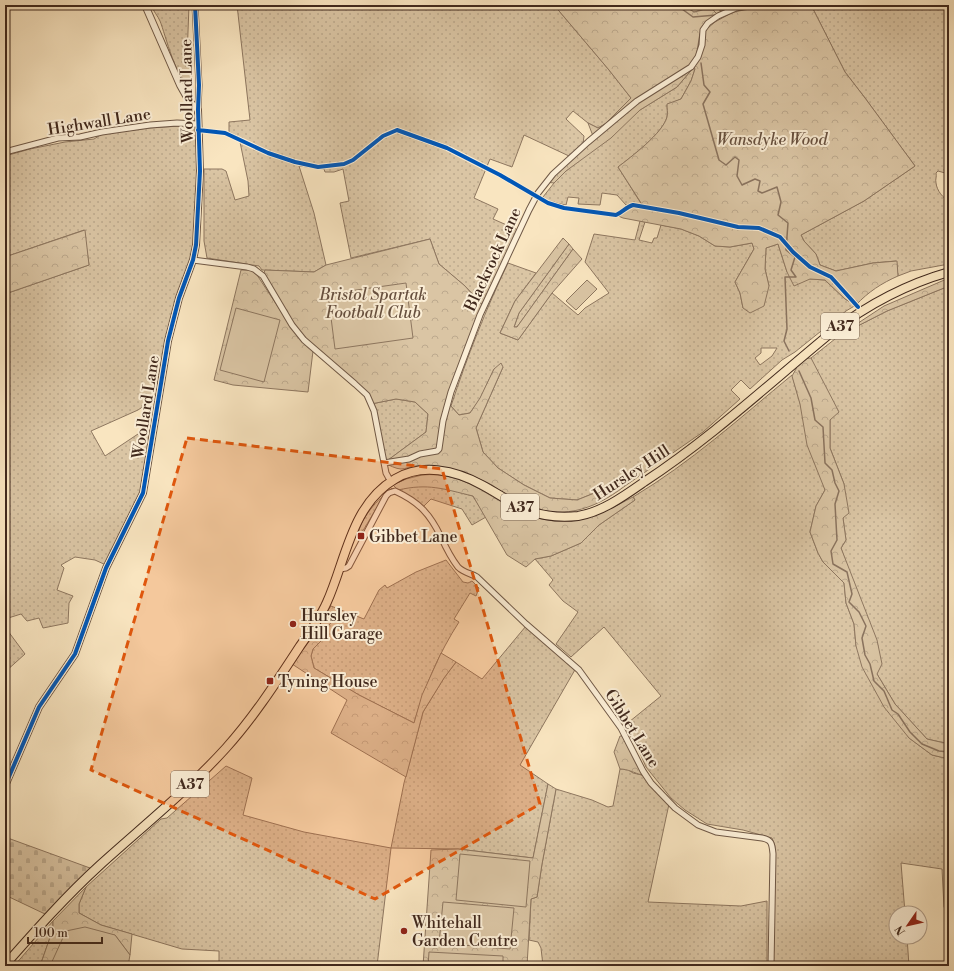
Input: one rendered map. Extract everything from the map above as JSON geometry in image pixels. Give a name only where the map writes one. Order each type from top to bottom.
[{"type":"highway","name":"Hursley Hill","points":[[340,569],[352,533],[362,514],[375,495],[404,474],[415,471],[444,471],[460,475],[476,482],[518,506],[551,516],[567,517],[593,512],[607,506],[691,449],[841,325],[870,306],[919,282],[949,272]]},
{"type":"highway","name":"A37","points":[[5,965],[82,883],[193,781],[225,749],[261,704],[311,631],[327,604],[340,569]]},
{"type":"street","points":[[146,5],[180,85],[189,101],[198,110]]},
{"type":"street","name":"Woollard Lane","points":[[5,786],[39,707],[74,654],[106,568],[143,493],[168,341],[179,298],[193,260],[196,245],[200,171],[198,124],[199,85],[195,5]]},
{"type":"street","name":"Blackrock Lane","points":[[384,463],[409,459],[420,454],[439,449],[443,421],[451,392],[480,315],[529,210],[538,193],[553,174],[637,101],[691,67],[698,58],[702,45],[703,30],[708,23],[718,16],[736,8],[751,5]]},
{"type":"street","name":"Highwall Lane","points":[[5,152],[58,138],[80,137],[102,132],[150,125],[198,124]]},
{"type":"street","points":[[193,260],[247,267],[258,272],[262,276],[292,325],[304,340],[367,395],[374,412],[387,477],[391,482]]},
{"type":"street","name":"Gibbet Lane","points":[[340,569],[349,566],[389,493],[395,490],[401,493],[427,513],[458,567],[466,573],[477,577],[522,620],[579,670],[621,728],[643,770],[652,783],[675,808],[698,825],[716,832],[768,840],[772,854],[771,966]]},
{"type":"highlighted area","points":[[187,438],[442,469],[540,804],[375,899],[91,770]]},
{"type":"green space","points":[[151,5],[189,5],[187,58],[192,64],[192,86],[181,77],[172,58],[160,21]]},
{"type":"green space","points":[[237,5],[554,5],[631,98],[605,124],[598,128],[588,123],[573,111],[566,119],[584,136],[583,144],[569,156],[524,135],[512,167],[490,159],[474,198],[498,209],[493,219],[518,230],[482,304],[465,286],[439,264],[430,239],[351,258],[340,203],[349,201],[343,169],[334,172],[325,172],[324,169],[299,166],[314,213],[326,265],[314,272],[262,270],[259,266],[207,258],[204,241],[204,169],[222,169],[226,171],[235,200],[249,196],[248,181],[239,137],[229,132],[229,122],[250,120]]},
{"type":"green space","name":"Wansdyke Wood","points":[[554,5],[682,5],[694,12],[713,10],[718,15],[702,33],[715,22],[733,12],[773,5],[811,5],[845,72],[915,166],[864,201],[801,235],[804,241],[816,254],[820,265],[836,271],[873,263],[897,261],[898,276],[876,288],[856,305],[845,299],[825,280],[810,279],[794,286],[787,272],[778,244],[766,248],[765,269],[769,286],[764,306],[750,313],[743,308],[740,293],[735,282],[754,249],[752,243],[730,247],[715,246],[699,236],[681,229],[623,218],[616,215],[631,205],[643,206],[618,167],[646,144],[659,130],[667,117],[667,104],[681,99],[691,81],[695,69],[694,67],[677,87],[640,110],[611,138],[566,171],[554,183],[545,182],[593,136],[588,123],[598,128],[605,124],[631,98]]},
{"type":"green space","points":[[682,5],[720,5],[718,9],[723,12],[718,15],[703,10],[694,12]]},
{"type":"green space","points":[[720,5],[738,5],[723,12],[718,9]]},
{"type":"green space","points":[[811,5],[949,5],[949,167],[948,166],[944,169],[945,173],[938,171],[936,173],[936,180],[939,191],[949,201],[949,264],[911,271],[898,276],[896,261],[873,263],[836,271],[820,265],[816,254],[804,241],[801,235],[864,201],[915,166],[845,72]]},
{"type":"green space","points":[[694,67],[695,69],[691,81],[681,99],[667,105],[667,117],[659,130],[646,144],[618,167],[642,205],[632,203],[626,205],[617,195],[602,193],[600,205],[578,204],[579,198],[568,197],[566,205],[546,201],[543,197],[566,171],[640,110],[677,87]]},
{"type":"green space","points":[[192,126],[197,129],[197,201],[195,245],[184,278],[157,397],[138,410],[91,431],[105,456],[153,424],[141,493],[106,565],[95,560],[75,557],[61,565],[64,568],[57,590],[73,596],[69,603],[68,623],[43,628],[39,618],[27,621],[21,614],[5,619],[5,294],[89,265],[84,230],[5,257],[5,156],[65,142],[94,139],[102,134]]},
{"type":"green space","points":[[640,221],[645,222],[639,240],[652,243],[654,238],[657,238],[661,225],[681,229],[699,236],[715,246],[730,247],[752,243],[754,249],[735,282],[740,293],[743,308],[769,286],[765,269],[766,248],[778,244],[787,272],[810,279],[825,280],[845,299],[856,305],[846,311],[795,352],[782,360],[750,389],[741,380],[731,390],[740,399],[703,432],[625,486],[622,482],[577,500],[550,498],[524,485],[498,468],[483,452],[476,428],[503,367],[494,369],[480,399],[470,413],[459,415],[451,406],[477,333],[508,263],[536,273],[515,301],[500,333],[518,340],[552,293],[578,315],[585,308],[609,293],[585,262],[594,234],[635,240]],"holes":[[[761,348],[777,348],[772,356],[760,365],[755,358],[761,353]]]},
{"type":"green space","points":[[85,230],[89,265],[5,294],[5,257]]},
{"type":"green space","points":[[563,238],[569,244],[519,313],[514,327],[517,327],[573,249],[582,259],[552,293],[518,340],[500,333],[515,301]]},
{"type":"green space","points":[[430,239],[439,264],[465,286],[480,303],[485,306],[448,403],[459,415],[470,413],[480,398],[494,369],[501,363],[503,367],[476,428],[483,452],[498,468],[524,485],[550,498],[577,500],[622,482],[625,486],[613,495],[588,507],[575,511],[549,511],[520,503],[492,485],[458,471],[443,467],[424,465],[399,469],[384,463],[426,432],[428,414],[415,402],[396,399],[371,404],[367,395],[304,340],[263,276],[265,270],[314,272],[326,265]]},
{"type":"green space","points":[[569,244],[573,249],[517,327],[514,327],[519,313]]},
{"type":"green space","name":"Bristol Spartak Football Club","points":[[241,270],[250,270],[257,275],[290,325],[313,351],[308,392],[233,385],[214,380]]},
{"type":"green space","points":[[949,278],[949,286],[887,311],[840,335],[884,306]]},
{"type":"green space","points":[[587,280],[597,289],[576,310],[566,301]]},
{"type":"green space","points":[[406,283],[413,338],[335,349],[328,294]]},
{"type":"green space","points":[[949,286],[949,744],[927,739],[895,704],[877,674],[849,571],[841,548],[846,540],[843,518],[844,484],[830,448],[830,420],[811,358],[840,335],[887,311]]},
{"type":"green space","points":[[236,308],[280,320],[264,382],[220,370]]},
{"type":"green space","points":[[811,358],[839,412],[830,420],[830,448],[844,484],[849,513],[843,518],[846,540],[841,548],[877,640],[882,664],[877,674],[895,704],[927,739],[949,744],[949,759],[932,755],[909,738],[884,707],[862,667],[856,646],[854,624],[846,603],[844,583],[823,562],[810,532],[816,506],[825,490],[807,445],[800,404],[792,376],[799,359]]},
{"type":"green space","points":[[792,375],[825,490],[816,506],[810,532],[823,562],[844,583],[846,603],[854,624],[856,646],[909,738],[932,755],[949,759],[949,915],[944,907],[942,869],[901,863],[904,905],[888,905],[888,945],[908,945],[909,966],[773,965],[775,846],[772,838],[743,830],[707,824],[685,810],[671,798],[646,767],[639,751],[624,726],[661,696],[604,627],[571,657],[556,644],[578,612],[563,601],[549,585],[553,580],[535,559],[551,556],[581,543],[599,525],[635,500],[633,497],[675,470],[734,424]]},
{"type":"green space","points":[[396,399],[415,402],[428,414],[426,432],[384,463],[371,404]]},
{"type":"green space","points":[[422,475],[451,477],[464,481],[523,513],[549,520],[570,521],[584,519],[606,511],[633,497],[635,500],[599,525],[581,543],[551,556],[535,559],[526,567],[507,555],[473,496],[444,489],[427,487],[398,490],[393,485],[406,479]]},
{"type":"green space","points":[[413,486],[435,486],[473,496],[486,517],[472,525],[462,509],[431,499],[422,508],[395,491]]},
{"type":"green space","points":[[392,488],[393,490],[382,499],[358,537],[361,524],[365,517],[381,497]]},
{"type":"green space","points":[[446,560],[463,582],[468,583],[472,581],[479,588],[476,596],[470,593],[454,619],[459,622],[433,671],[422,697],[414,723],[359,695],[314,668],[311,656],[313,649],[327,635],[316,632],[315,629],[325,630],[341,610],[364,619],[379,590],[385,585],[387,588],[416,572]]},
{"type":"green space","points":[[331,606],[341,610],[325,630],[315,629]]},
{"type":"green space","points":[[526,626],[576,668],[520,765],[548,784],[533,858],[458,849],[391,848],[404,783],[423,712],[444,678],[456,662],[482,679]]},
{"type":"green space","points":[[5,627],[25,654],[5,672]]},
{"type":"green space","points":[[316,632],[327,635],[313,649],[311,656],[314,668],[359,695],[414,723],[422,695],[441,653],[456,662],[444,678],[423,712],[406,777],[331,733],[347,700],[292,664]]},
{"type":"green space","points":[[620,736],[624,736],[642,775],[620,769],[614,752]]},
{"type":"green space","points":[[226,766],[252,778],[243,815],[304,832],[391,848],[377,966],[219,966],[219,951],[182,949],[101,925],[79,913],[79,904],[86,887],[161,819],[167,818]]},
{"type":"green space","points":[[620,769],[627,769],[633,773],[642,775],[669,804],[648,902],[741,906],[767,901],[767,966],[543,966],[541,948],[538,942],[529,940],[531,899],[537,897],[556,789],[592,800],[608,807],[613,806]]},
{"type":"green space","points":[[548,784],[556,789],[537,897],[531,899],[527,966],[423,966],[431,850],[458,849],[533,858]]},
{"type":"green space","points":[[5,837],[90,868],[45,914],[5,895]]},
{"type":"green space","points":[[460,854],[530,861],[526,907],[456,900]]},
{"type":"green space","points":[[86,887],[79,904],[79,913],[101,925],[132,934],[130,955],[115,935],[51,964],[50,966],[40,966],[53,929],[53,921]]},
{"type":"green space","points":[[443,902],[514,908],[510,949],[439,943]]},
{"type":"green space","points":[[53,921],[53,929],[40,966],[14,966]]},
{"type":"green space","points":[[85,927],[115,935],[130,955],[128,966],[50,966],[66,931]]},
{"type":"green space","points":[[429,952],[503,956],[503,966],[428,966]]},
{"type":"waterway","points":[[631,5],[639,5]]},
{"type":"waterway","points":[[651,5],[682,9],[693,17],[716,15]]},
{"type":"waterway","points":[[718,14],[727,7],[727,5]]},
{"type":"waterway","points":[[697,53],[700,34]]},
{"type":"waterway","points":[[701,63],[704,85],[710,92],[703,104],[719,160],[726,165],[735,157],[739,160],[737,176],[742,185],[755,179],[760,181],[758,191],[762,193],[777,187],[781,202],[778,215],[788,223],[786,250],[795,257],[791,270],[796,277],[785,277],[787,329],[784,341],[789,351]]},
{"type":"waterway","points":[[799,371],[811,398],[815,420],[823,427],[825,463],[832,470],[835,483],[839,491],[835,504],[837,540],[831,551],[833,564],[847,572],[852,594],[849,602],[859,612],[866,626],[862,638],[865,655],[870,664],[874,681],[884,691],[892,710],[898,714],[910,732],[922,744],[939,751],[949,752]]},
{"type":"cycle path","points":[[5,786],[39,707],[75,654],[106,568],[143,493],[168,341],[179,298],[193,260],[196,245],[200,171],[198,110],[199,85],[195,5]]},
{"type":"cycle path","points":[[198,130],[225,133],[268,153],[295,162],[318,167],[344,164],[353,160],[383,136],[397,130],[447,148],[500,175],[548,203],[564,208],[616,215],[633,205],[679,213],[738,227],[759,228],[780,237],[793,252],[810,267],[831,277],[858,307]]},
{"type":"place","name":"Gibbet Lane","points":[[361,536]]},
{"type":"place","name":"Hursley Hill Garage","points":[[293,624]]},
{"type":"place","name":"Tyning House","points":[[270,681]]},
{"type":"place","name":"Whitehall Garden Centre","points":[[404,931]]}]
